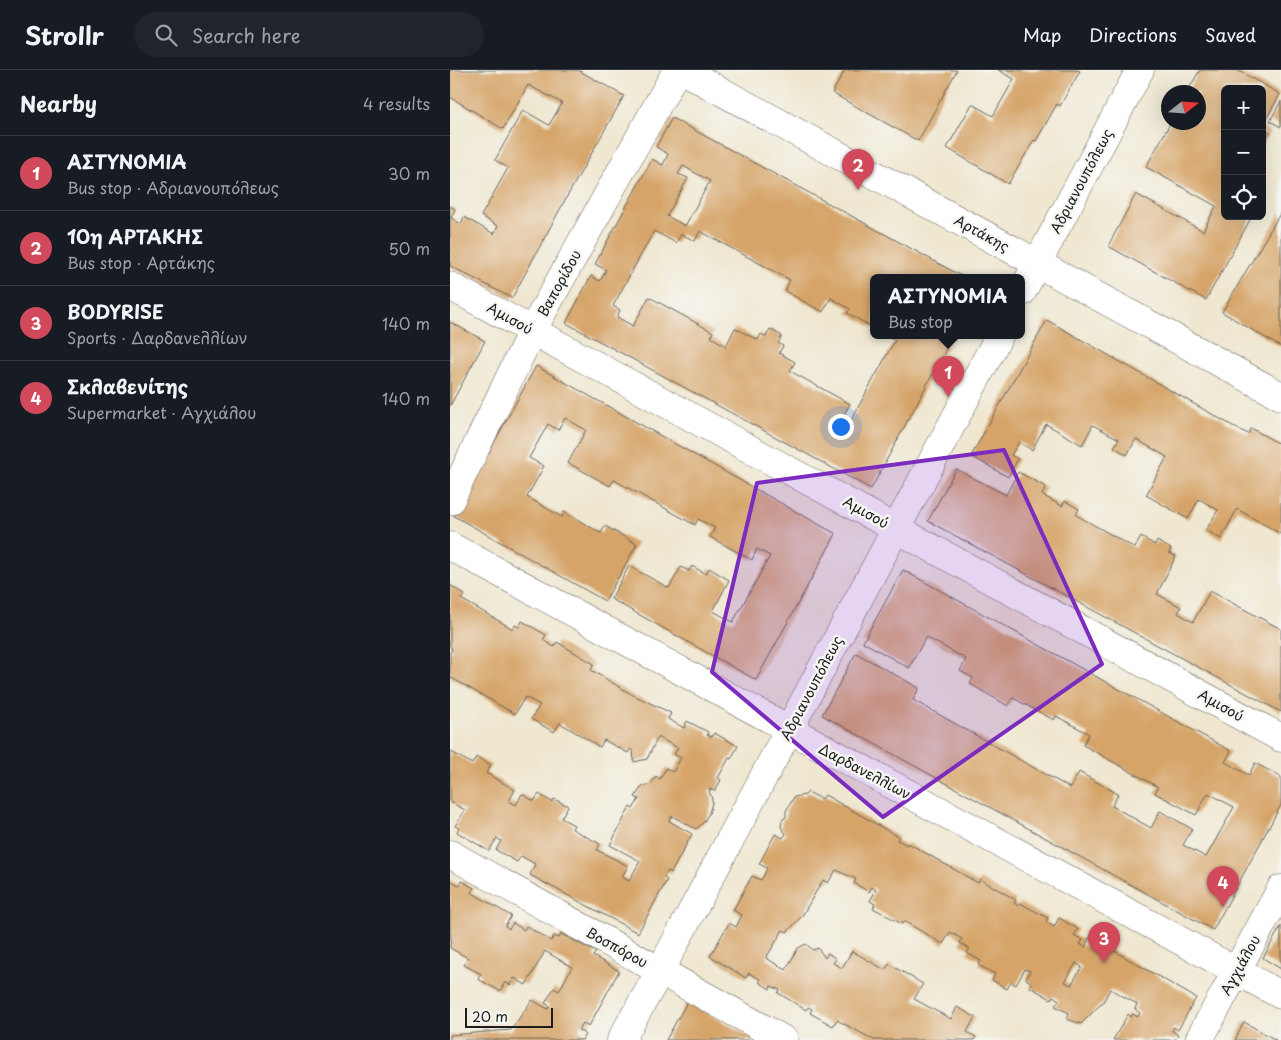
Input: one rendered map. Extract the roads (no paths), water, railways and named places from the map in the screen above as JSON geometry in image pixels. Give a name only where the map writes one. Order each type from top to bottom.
[{"type":"street","name":"Βαπορίδου","points":[[450,500],[532,330],[677,70]]},
{"type":"street","name":"Αρτάκης","points":[[682,70],[1281,396]]},
{"type":"street","name":"Αδριανουπόλεως","points":[[1025,286],[1140,70]]},
{"type":"street","name":"Αμισού","points":[[450,286],[1281,738]]},
{"type":"street","name":"Αδριανουπόλεως","points":[[621,1040],[660,971],[997,339]]},
{"type":"street","name":"Δαρδανελλίων","points":[[450,546],[1281,995]]},
{"type":"street","name":"Βοσπόρου","points":[[450,854],[784,1040]]},
{"type":"street","name":"Αγχιάλου","points":[[1198,1040],[1281,889]]},
{"type":"place","name":"10η ΑΡΤΑΚΗΣ","points":[[858,190]]},
{"type":"place","name":"ΑΣΤΥΝΟΜΙΑ","points":[[948,397]]},
{"type":"place","name":"Σκλαβενίτης","points":[[1223,907]]},
{"type":"place","name":"BODYRISE","points":[[1104,963]]}]
